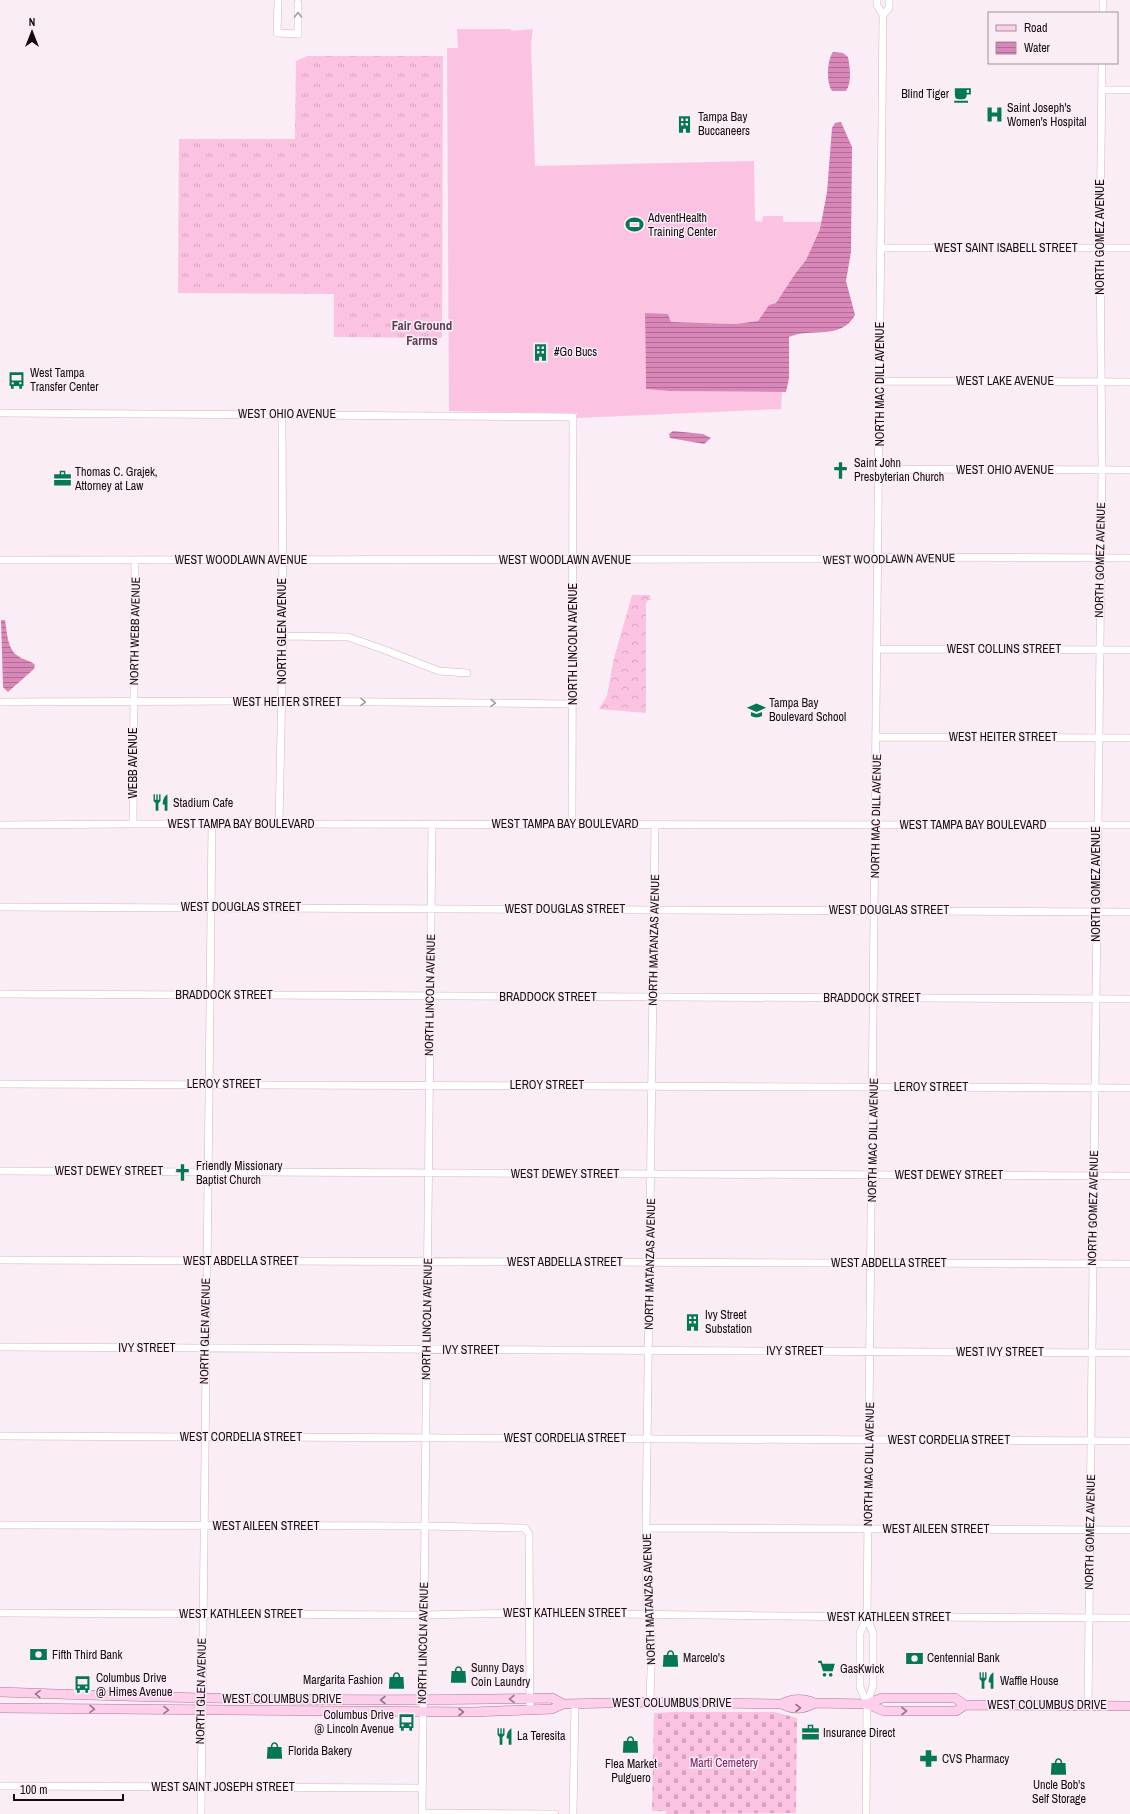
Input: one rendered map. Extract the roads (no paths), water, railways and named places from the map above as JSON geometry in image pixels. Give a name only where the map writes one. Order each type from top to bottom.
[{"type":"main road","name":"WEST COLUMBUS DRIVE","points":[[0,1692],[201,1699],[422,1700],[552,1698],[563,1704]]},
{"type":"main road","name":"WEST COLUMBUS DRIVE","points":[[867,1704],[882,1698],[955,1698],[965,1705]]},
{"type":"main road","name":"WEST COLUMBUS DRIVE","points":[[0,1708],[422,1712],[530,1710],[552,1709],[563,1704],[650,1702],[782,1704],[791,1699],[808,1700],[815,1703],[867,1704],[884,1711],[956,1710],[965,1705],[1130,1706]]},
{"type":"street","name":"NORTH MAC DILL AVENUE","points":[[866,1814],[867,1704],[873,1686],[873,1633],[867,1617],[872,1263],[883,15],[877,5],[877,0]]},
{"type":"street","name":"NORTH MAC DILL AVENUE","points":[[883,15],[889,8],[889,0]]},
{"type":"street","points":[[1103,0],[1103,12]]},
{"type":"street","points":[[278,1],[277,33],[298,34],[298,3]]},
{"type":"street","name":"NORTH GOMEZ AVENUE","points":[[1088,1706],[1095,1088],[1096,826],[1102,470],[1100,382],[1100,248],[1102,64]]},
{"type":"street","points":[[1102,90],[1130,90]]},
{"type":"street","name":"WEST SAINT ISABELL STREET","points":[[881,248],[1130,248]]},
{"type":"street","name":"WEST LAKE AVENUE","points":[[880,381],[1130,382]]},
{"type":"street","name":"WEST OHIO AVENUE","points":[[0,413],[573,417]]},
{"type":"street","name":"NORTH GLEN AVENUE","points":[[279,824],[283,636],[282,414]]},
{"type":"street","name":"NORTH LINCOLN AVENUE","points":[[572,824],[574,560],[573,417]]},
{"type":"street","name":"WEST OHIO AVENUE","points":[[879,469],[1130,470]]},
{"type":"street","name":"WEST WOODLAWN AVENUE","points":[[0,560],[574,560],[860,559],[878,557],[1130,558]]},
{"type":"street","name":"NORTH WEBB AVENUE","points":[[134,702],[135,560]]},
{"type":"street","points":[[283,636],[348,637],[439,671],[467,673]]},
{"type":"street","name":"WEST COLLINS STREET","points":[[878,649],[1130,650]]},
{"type":"street","name":"WEST HEITER STREET","points":[[0,702],[282,701],[573,704]]},
{"type":"street","name":"WEBB AVENUE","points":[[133,824],[134,702]]},
{"type":"street","name":"WEST HEITER STREET","points":[[876,737],[1130,738]]},
{"type":"street","name":"NORTH GLEN AVENUE","points":[[201,1814],[208,995],[212,824]]},
{"type":"street","name":"NORTH LINCOLN AVENUE","points":[[422,1814],[432,824]]},
{"type":"street","name":"WEST TAMPA BAY BOULEVARD","points":[[0,825],[572,824],[1130,826]]},
{"type":"street","name":"NORTH MATANZAS AVENUE","points":[[650,1702],[652,1637],[647,1614],[646,1528],[655,825]]},
{"type":"street","name":"WEST DOUGLAS STREET","points":[[0,907],[1130,912]]},
{"type":"street","name":"BRADDOCK STREET","points":[[0,994],[1130,1000]]},
{"type":"street","name":"LEROY STREET","points":[[0,1084],[429,1084],[1130,1088]]},
{"type":"street","name":"WEST DEWEY STREET","points":[[0,1171],[1130,1176]]},
{"type":"street","name":"WEST ABDELLA STREET","points":[[0,1260],[1130,1264]]},
{"type":"street","name":"IVY STREET","points":[[0,1347],[870,1351]]},
{"type":"street","name":"WEST IVY STREET","points":[[870,1351],[1130,1353]]},
{"type":"street","name":"WEST CORDELIA STREET","points":[[0,1436],[1130,1441]]},
{"type":"street","name":"WEST AILEEN STREET","points":[[0,1525],[424,1526],[525,1528],[529,1534],[530,1613]]},
{"type":"street","name":"WEST AILEEN STREET","points":[[646,1528],[1130,1530]]},
{"type":"street","name":"WEST KATHLEEN STREET","points":[[0,1613],[423,1615],[530,1613],[1130,1618]]},
{"type":"street","points":[[530,1613],[530,1710]]},
{"type":"street","name":"NORTH MAC DILL AVENUE","points":[[867,1617],[860,1633],[860,1688],[867,1704]]},
{"type":"street","points":[[573,1814],[575,1704]]},
{"type":"street","name":"WEST SAINT JOSEPH STREET","points":[[0,1786],[422,1788]]},
{"type":"street","points":[[422,1814],[555,1814]]},
{"type":"water","points":[[833,52],[843,53],[848,57],[850,79],[846,91],[832,91],[830,87],[828,65]]},
{"type":"water","points":[[841,122],[852,147],[851,252],[846,281],[855,315],[849,323],[834,331],[798,334],[789,337],[789,378],[786,392],[669,391],[646,389],[645,313],[668,314],[671,322],[735,324],[758,321],[769,305],[776,303],[806,260],[820,229],[827,192],[832,128],[835,123]]},
{"type":"water","points":[[673,431],[703,434],[711,438],[704,444],[670,438],[669,434]]},
{"type":"water","points":[[1,620],[5,620],[8,640],[14,653],[35,665],[34,669],[8,692],[3,687]]},
{"type":"place","name":"Blind Tiger","points":[[962,94]]},
{"type":"place","name":"Saint Joseph's Women's Hospital","points":[[994,115]]},
{"type":"place","name":"Tampa Bay Buccaneers","points":[[685,124]]},
{"type":"place","name":"AdventHealth Training Center","points":[[635,225]]},
{"type":"place","name":"#Go Bucs","points":[[541,352]]},
{"type":"place","name":"West Tampa Transfer Center","points":[[17,380]]},
{"type":"place","name":"Saint John Presbyterian Church","points":[[841,470]]},
{"type":"place","name":"Thomas C. Grajek, Attorney at Law","points":[[62,479]]},
{"type":"place","name":"Tampa Bay Boulevard School","points":[[756,710]]},
{"type":"place","name":"Stadium Cafe","points":[[160,803]]},
{"type":"place","name":"Friendly Missionary Baptist Church","points":[[183,1173]]},
{"type":"place","name":"Ivy Street Substation","points":[[692,1322]]},
{"type":"place","name":"Fifth Third Bank","points":[[39,1655]]},
{"type":"place","name":"Marcelo's","points":[[670,1658]]},
{"type":"place","name":"Centennial Bank","points":[[914,1658]]},
{"type":"place","name":"GasKwick","points":[[827,1669]]},
{"type":"place","name":"Sunny Days Coin Laundry","points":[[458,1675]]},
{"type":"place","name":"Margarita Fashion","points":[[396,1680]]},
{"type":"place","name":"Waffle House","points":[[987,1681]]},
{"type":"place","name":"Columbus Drive @ Himes Avenue","points":[[83,1685]]},
{"type":"place","name":"Columbus Drive @ Lincoln Avenue","points":[[407,1722]]},
{"type":"place","name":"Insurance Direct","points":[[810,1733]]},
{"type":"place","name":"La Teresita","points":[[504,1736]]},
{"type":"place","name":"Flea Market Pulguero","points":[[631,1745]]},
{"type":"place","name":"Florida Bakery","points":[[275,1751]]},
{"type":"place","name":"CVS Pharmacy","points":[[929,1759]]},
{"type":"place","name":"Uncle Bob's Self Storage","points":[[1059,1766]]},
{"type":"district","name":"Fair Ground Farms","points":[[422,332]]},
{"type":"park label","name":"Marti Cemetery","points":[[724,1763]]}]
